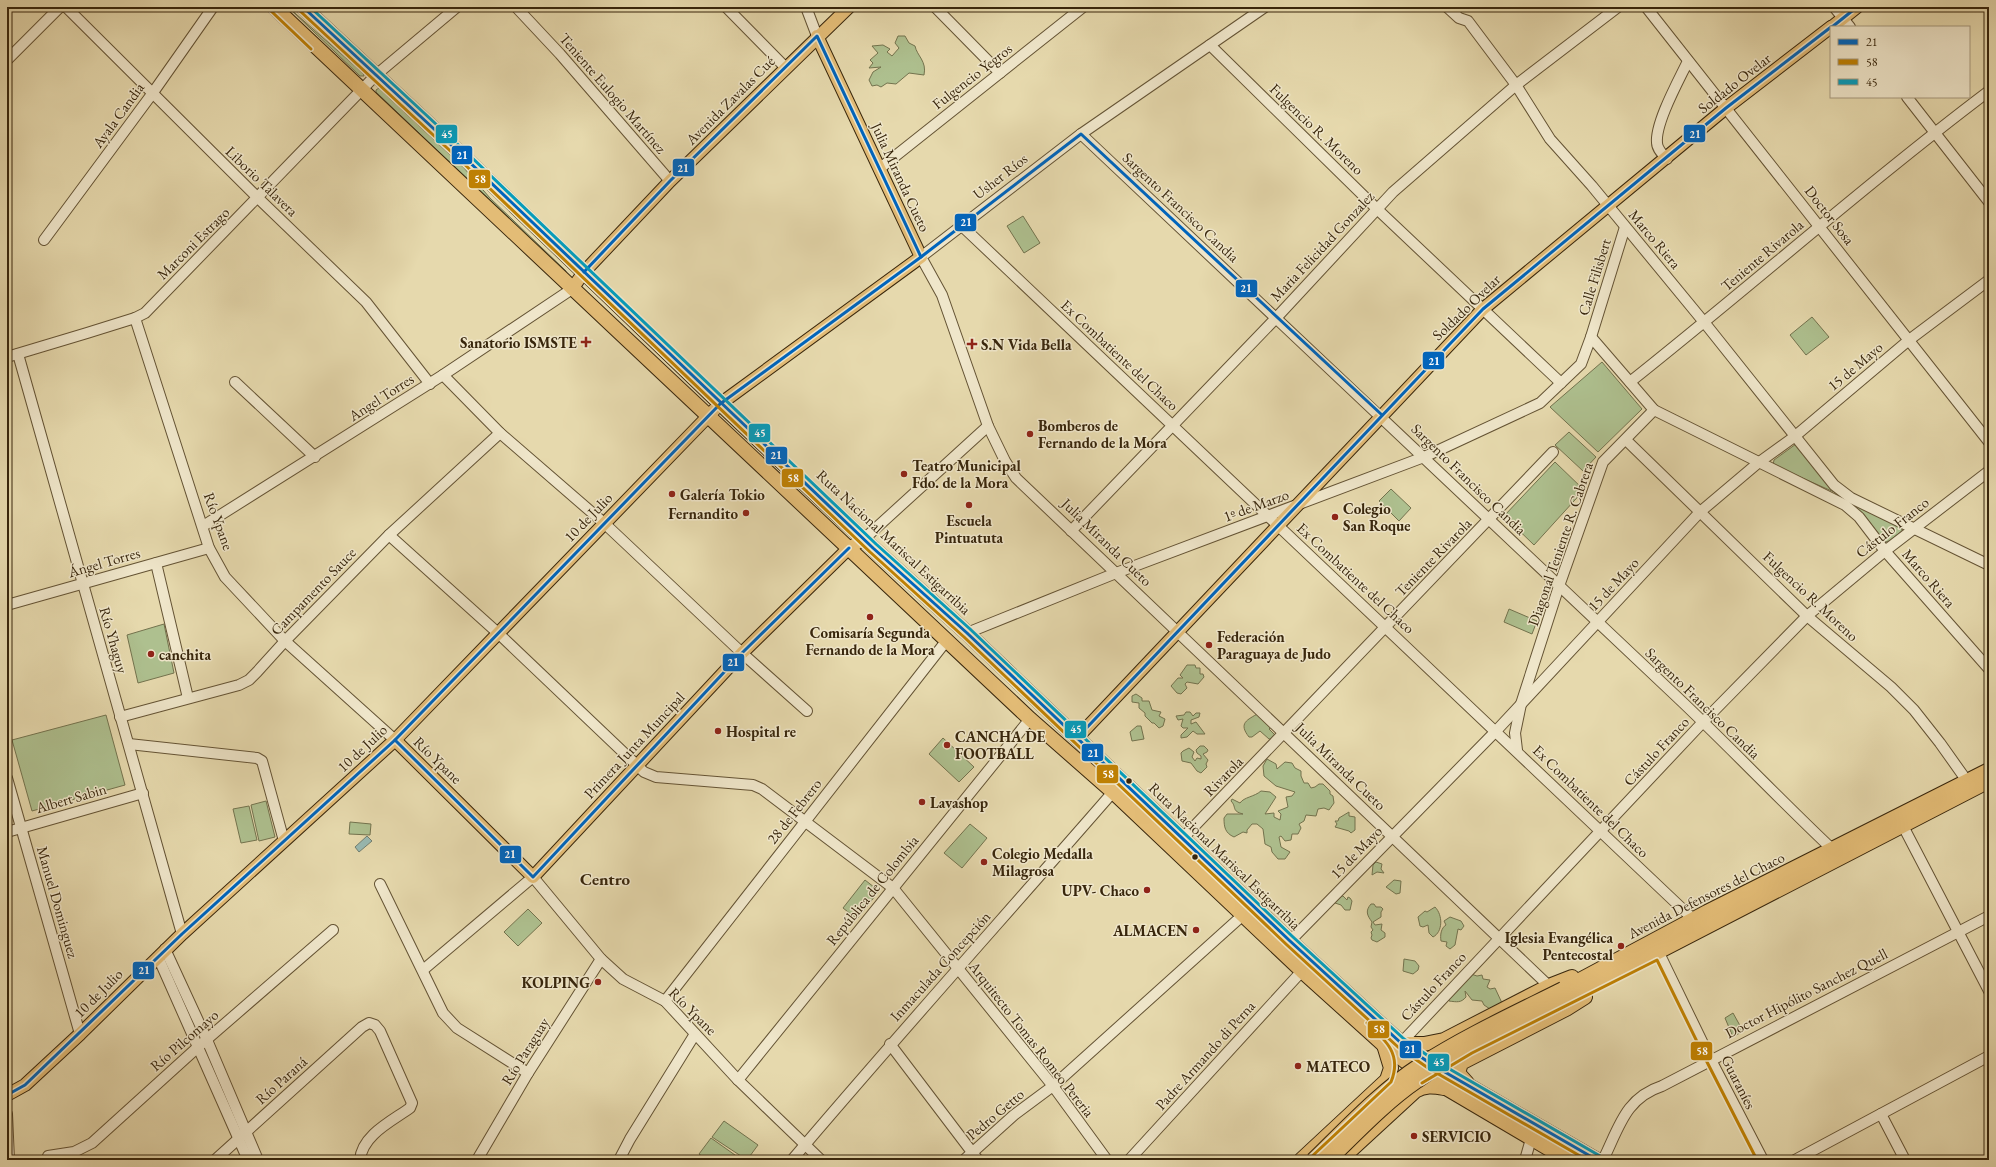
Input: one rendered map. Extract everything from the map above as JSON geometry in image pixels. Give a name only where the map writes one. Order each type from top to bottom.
[{"type":"highway","name":"Ruta Nacional Mariscal Estigarribia","points":[[274,7],[572,289],[709,415],[1030,719],[1112,792],[1302,971],[1384,1045],[1426,1068]]},
{"type":"highway","name":"Ruta Nacional Mariscal Estigarribia","points":[[302,7],[584,272],[720,404],[967,633],[1290,941],[1402,1043],[1426,1068]]},
{"type":"highway","points":[[1048,735],[1059,722]]},
{"type":"highway","name":"Avenida Defensores del Chaco","points":[[1560,991],[1605,980],[1659,952],[1989,770]]},
{"type":"highway","name":"Avenida Defensores del Chaco","points":[[1426,1068],[1560,991],[1693,919],[1903,826],[1989,781]]},
{"type":"highway","points":[[1475,1090],[1458,1073],[1458,1066],[1460,1063],[1566,1010],[1583,999],[1605,980]]},
{"type":"highway","points":[[1402,1043],[1424,1044],[1444,1040],[1560,991]]},
{"type":"highway","points":[[1301,1160],[1387,1080],[1391,1068],[1384,1045]]},
{"type":"highway","points":[[1426,1068],[1475,1090],[1597,1160]]},
{"type":"highway","points":[[1426,1068],[1449,1089],[1568,1160]]},
{"type":"highway","points":[[1313,1160],[1371,1104],[1426,1068]]},
{"type":"highway","points":[[1329,1160],[1390,1102],[1416,1081],[1426,1068]]},
{"type":"highway","points":[[1340,1160],[1415,1091],[1422,1087],[1430,1086],[1449,1089]]},
{"type":"main road","name":"Avenida Zavalas Cué","points":[[572,289],[584,272],[670,181],[817,36],[849,7]]},
{"type":"main road","name":"Soldado Ovelar","points":[[1835,26],[1846,23],[1857,7]]},
{"type":"main road","name":"Soldado Ovelar","points":[[1077,738],[1279,526],[1483,308],[1607,205],[1666,159],[1726,108],[1830,28]]},
{"type":"main road","name":"Julia Miranda Cueto","points":[[817,36],[921,257]]},
{"type":"main road","name":"Usher Ríos","points":[[720,404],[921,257]]},
{"type":"main road","name":"10 de Julio","points":[[7,1095],[24,1085],[80,1034],[161,953],[395,740],[720,404]]},
{"type":"main road","name":"Primera Junta Muncipal","points":[[533,877],[742,653],[849,548],[864,539]]},
{"type":"main road","name":"Río Ypane","points":[[395,740],[533,877]]},
{"type":"street","points":[[7,60],[60,7]]},
{"type":"street","name":"Liborio Talavera","points":[[66,7],[152,94],[366,302],[430,384]]},
{"type":"street","name":"Ayala Candia","points":[[44,240],[152,94],[213,7]]},
{"type":"street","name":"Marconi Estrago","points":[[7,357],[136,318],[145,313],[376,75],[457,7]]},
{"type":"street","name":"Teniente Eulogio Martínez","points":[[516,7],[560,54],[670,181]]},
{"type":"street","points":[[726,7],[786,67]]},
{"type":"street","name":"Julia Miranda Cueto","points":[[806,7],[817,36]]},
{"type":"street","points":[[936,7],[1000,73]]},
{"type":"street","name":"Fulgencio Yegros","points":[[879,169],[1083,7]]},
{"type":"street","name":"Usher Ríos","points":[[921,257],[1081,134],[1265,7]]},
{"type":"street","name":"Marco Riera","points":[[1447,7],[1459,18],[1468,21],[1516,86],[1550,138],[1705,323],[1794,437],[1834,485],[1852,498],[1906,523],[1913,529],[1989,565]]},
{"type":"street","name":"Maria Felicidad Gonzalez","points":[[1071,531],[1174,426],[1393,192],[1516,86],[1618,7]]},
{"type":"street","name":"Doctor Sosa","points":[[1646,7],[1989,442]]},
{"type":"street","points":[[1834,7],[1846,23]]},
{"type":"street","name":"Fulgencio R. Moreno","points":[[1210,45],[1377,209],[1561,383]]},
{"type":"street","points":[[1666,159],[1658,148],[1658,138],[1662,118],[1669,99],[1688,61]]},
{"type":"street","name":"Teniente Rivarola","points":[[1630,382],[1705,323],[1935,132],[1989,91]]},
{"type":"street","points":[[1908,98],[1989,202]]},
{"type":"street","name":"Sargento Francisco Candia","points":[[1081,134],[1382,415],[1489,520],[1703,722],[1786,806],[1837,854]]},
{"type":"street","name":"Ex Combatiente del Chaco","points":[[962,226],[1517,750],[1693,919]]},
{"type":"street","name":"Calle Filisbert","points":[[1591,337],[1625,227]]},
{"type":"street","name":"Julia Miranda Cueto","points":[[921,257],[942,294],[988,426],[1005,461],[1016,478],[1499,939],[1560,991]]},
{"type":"street","name":"15 de Mayo","points":[[1290,941],[1496,731],[1700,512],[1758,463],[1794,437],[1909,340],[1989,280]]},
{"type":"street","name":"Angel Torres","points":[[203,526],[430,384],[572,289]]},
{"type":"street","name":"Río Ypane","points":[[136,318],[209,548],[225,577],[285,640],[395,740]]},
{"type":"street","points":[[1591,337],[1654,410]]},
{"type":"street","name":"1º de Marzo","points":[[967,633],[1116,573],[1424,457],[1525,411],[1540,403],[1581,364],[1591,337]]},
{"type":"street","name":"Río Yhaguy","points":[[18,354],[182,934]]},
{"type":"street","points":[[443,375],[500,433],[604,523],[742,653],[807,711]]},
{"type":"street","points":[[235,382],[315,457]]},
{"type":"street","name":"Marco Riera","points":[[1654,410],[1845,505],[1859,516],[1885,551],[1989,669]]},
{"type":"street","name":"Diagonal Teniente R. Cabrera","points":[[1517,750],[1515,733],[1521,704],[1559,586],[1603,462],[1654,410]]},
{"type":"street","points":[[864,539],[988,426]]},
{"type":"street","name":"Campamento Sauce","points":[[120,717],[240,685],[249,680],[285,640],[389,535],[500,433]]},
{"type":"street","name":"Fulgencio R. Moreno","points":[[1626,440],[1807,616],[1891,687],[1914,710],[1967,781]]},
{"type":"street","name":"Teniente Rivarola","points":[[1284,734],[1553,452]]},
{"type":"street","name":"Cástulo Franco","points":[[1402,1043],[1703,722],[1807,616],[1885,551],[1989,471]]},
{"type":"street","name":"Arquitecto Tomas Romeo Pereria","points":[[389,535],[499,634],[644,772],[656,777],[753,785],[762,788],[893,888],[1052,1086],[1107,1160]]},
{"type":"street","name":"Ángel Torres","points":[[7,605],[209,548]]},
{"type":"street","points":[[156,563],[188,698]]},
{"type":"street","name":"28 de Febrero","points":[[665,1001],[947,640]]},
{"type":"street","name":"República de Colombia","points":[[738,1080],[1030,719]]},
{"type":"street","name":"Rivarola","points":[[1182,839],[1284,734]]},
{"type":"street","points":[[129,744],[257,758],[262,761],[284,841]]},
{"type":"street","name":"Manuel Dominguez","points":[[7,778],[80,1034]]},
{"type":"street","name":"Inmaculada Concepción","points":[[792,1160],[890,1044],[959,969],[1112,792]]},
{"type":"street","name":"Albert Sabin","points":[[7,832],[143,793]]},
{"type":"street","points":[[1903,826],[1989,990]]},
{"type":"street","name":"Río Ypane","points":[[533,877],[601,959],[623,980],[665,1001],[738,1080],[820,1160]]},
{"type":"street","name":"Primera Junta Muncipal","points":[[424,970],[533,877]]},
{"type":"street","points":[[380,884],[424,970],[443,1013],[457,1028],[528,1073]]},
{"type":"street","name":"Pedro Getto","points":[[971,1158],[1014,1115],[1052,1086],[1243,915]]},
{"type":"street","name":"Doctor Hipólito Sanchez Quell","points":[[1603,1160],[1627,1110],[1634,1101],[1646,1092],[1662,1086],[1989,916]]},
{"type":"street","name":"Río Pilcomayo","points":[[48,1156],[74,1152],[92,1143],[198,1047],[333,930]]},
{"type":"street","name":"Guaraníes","points":[[1659,952],[1711,1060],[1763,1160]]},
{"type":"street","points":[[161,953],[207,1040],[242,1136],[248,1160]]},
{"type":"street","points":[[161,953],[198,1047],[242,1136],[258,1160]]},
{"type":"street","name":"Río Paraguay","points":[[477,1160],[528,1073],[601,959]]},
{"type":"street","name":"Padre Armando di Perna","points":[[1129,1160],[1302,971]]},
{"type":"street","name":"Río Paraná","points":[[215,1160],[362,1027],[369,1024],[375,1025],[380,1031],[412,1103],[410,1108],[369,1138],[361,1152],[360,1160]]},
{"type":"street","points":[[619,1160],[630,1138],[695,1034]]},
{"type":"street","points":[[890,1044],[971,1158]]},
{"type":"street","points":[[1795,1160],[1989,1056]]},
{"type":"street","points":[[7,1114],[9,1160]]},
{"type":"street","points":[[1881,1114],[1905,1160]]},
{"type":"street","points":[[1525,1160],[1531,1139]]},
{"type":"green space","points":[[288,7],[363,73],[364,76],[360,76]]},
{"type":"green space","points":[[898,36],[905,36],[909,43],[915,46],[923,62],[925,70],[924,75],[909,73],[896,84],[887,83],[881,87],[877,85],[872,86],[869,80],[873,72],[881,67],[869,68],[873,63],[870,60],[878,53],[872,46],[883,45],[890,49],[887,52],[892,56],[899,48],[895,43]]},
{"type":"green space","points":[[379,88],[464,168],[490,198],[566,271],[566,273],[475,189],[468,180],[376,92]]},
{"type":"green space","points":[[1023,216],[1040,243],[1024,253],[1007,226]]},
{"type":"green space","points":[[1812,317],[1829,337],[1806,355],[1790,335]]},
{"type":"green space","points":[[1602,362],[1642,409],[1598,452],[1550,407]]},
{"type":"green space","points":[[1569,432],[1596,457],[1583,471],[1555,445]]},
{"type":"green space","points":[[1796,444],[1853,503],[1862,509],[1902,527],[1902,531],[1889,541],[1885,542],[1864,515],[1834,492],[1773,465],[1774,460]]},
{"type":"green space","points":[[1555,462],[1584,490],[1534,545],[1504,516]]},
{"type":"green space","points":[[1391,489],[1411,508],[1399,521],[1379,501]]},
{"type":"green space","points":[[1509,609],[1537,621],[1532,634],[1504,622]]},
{"type":"green space","name":"canchita","points":[[164,624],[174,673],[138,683],[127,635]]},
{"type":"green space","points":[[1187,665],[1195,665],[1196,668],[1200,668],[1200,674],[1203,674],[1204,677],[1198,684],[1187,682],[1185,684],[1187,688],[1181,694],[1177,693],[1171,686],[1178,678],[1183,678],[1180,675]]},
{"type":"green space","points":[[1136,694],[1142,698],[1142,701],[1149,701],[1152,710],[1161,712],[1159,716],[1165,719],[1163,726],[1159,728],[1152,723],[1145,716],[1145,713],[1139,708],[1139,703],[1132,702],[1132,696]]},
{"type":"green space","points":[[1186,712],[1190,712],[1193,716],[1196,713],[1200,713],[1199,717],[1191,720],[1191,724],[1196,722],[1205,734],[1197,734],[1193,731],[1187,737],[1181,738],[1181,735],[1188,728],[1183,728],[1181,726],[1183,719],[1178,720],[1176,716],[1184,715]]},
{"type":"green space","points":[[1259,713],[1271,727],[1269,729],[1275,735],[1273,739],[1269,739],[1260,731],[1252,737],[1249,737],[1246,732],[1244,728],[1245,722]]},
{"type":"green space","points":[[106,715],[125,785],[32,811],[12,740]]},
{"type":"green space","points":[[1137,726],[1141,726],[1144,739],[1132,741],[1130,732]]},
{"type":"green space","points":[[943,738],[974,767],[959,782],[929,754]]},
{"type":"green space","points":[[1200,746],[1204,746],[1208,750],[1203,754],[1208,760],[1206,764],[1207,767],[1201,773],[1197,771],[1191,763],[1182,761],[1181,753],[1189,748],[1194,752],[1192,757],[1195,761],[1197,758],[1201,759],[1201,756],[1196,750]]},
{"type":"green space","points":[[1267,759],[1276,764],[1277,769],[1285,762],[1292,763],[1295,768],[1301,771],[1301,776],[1304,783],[1308,783],[1311,788],[1319,784],[1323,784],[1333,796],[1334,803],[1329,810],[1324,808],[1318,809],[1316,816],[1306,815],[1304,821],[1299,824],[1301,828],[1298,834],[1292,834],[1291,840],[1285,841],[1281,836],[1279,837],[1281,847],[1290,852],[1285,859],[1278,859],[1272,852],[1271,847],[1265,844],[1263,829],[1257,824],[1252,824],[1247,830],[1247,833],[1243,832],[1234,837],[1227,832],[1224,824],[1224,818],[1227,814],[1243,814],[1237,812],[1231,801],[1232,799],[1240,803],[1244,799],[1261,791],[1270,792],[1276,797],[1265,814],[1274,813],[1274,817],[1280,820],[1281,814],[1278,811],[1288,807],[1286,797],[1292,796],[1295,792],[1276,786],[1264,776],[1263,766]]},
{"type":"green space","points":[[266,801],[275,837],[259,841],[251,805]]},
{"type":"green space","points":[[249,806],[257,840],[241,843],[233,809]]},
{"type":"green space","points":[[1349,812],[1349,816],[1355,817],[1355,830],[1351,833],[1335,827],[1337,824],[1335,821],[1338,821],[1339,818]]},
{"type":"green space","points":[[350,822],[371,824],[370,835],[349,834]]},
{"type":"green space","points":[[970,824],[987,838],[962,868],[944,853]]},
{"type":"green space","points":[[1376,862],[1382,864],[1381,869],[1384,873],[1377,872],[1372,875],[1373,865]]},
{"type":"green space","points":[[865,880],[879,891],[857,919],[843,908]]},
{"type":"green space","points":[[1394,880],[1401,881],[1400,893],[1396,894],[1386,887]]},
{"type":"green space","points":[[1341,896],[1347,900],[1348,897],[1352,901],[1350,910],[1345,910],[1341,905],[1335,903]]},
{"type":"green space","points":[[1371,904],[1383,909],[1381,912],[1381,917],[1373,922],[1375,925],[1382,924],[1381,930],[1385,933],[1385,937],[1377,942],[1371,938],[1371,932],[1373,930],[1371,927],[1372,922],[1367,911]]},
{"type":"green space","points":[[1435,907],[1438,910],[1441,923],[1439,931],[1433,937],[1429,933],[1428,925],[1423,927],[1420,926],[1418,917],[1425,911],[1427,912]]},
{"type":"green space","points":[[528,909],[542,923],[518,946],[504,932]]},
{"type":"green space","points":[[1450,917],[1461,921],[1464,926],[1461,930],[1458,929],[1455,945],[1450,949],[1446,946],[1447,942],[1441,941],[1441,936],[1442,930],[1446,925],[1444,921]]},
{"type":"green space","points":[[1404,959],[1415,961],[1419,966],[1418,970],[1413,974],[1403,971]]},
{"type":"green space","points":[[1471,974],[1477,976],[1482,975],[1483,979],[1490,980],[1487,987],[1490,989],[1495,988],[1502,1003],[1490,1009],[1484,1005],[1482,1001],[1472,1000],[1465,991],[1466,997],[1461,1001],[1449,1001],[1461,983],[1464,984]]},
{"type":"green space","points":[[1733,1013],[1743,1031],[1733,1037],[1725,1018]]},
{"type":"green space","points":[[724,1121],[758,1145],[747,1160],[712,1137]]},
{"type":"green space","points":[[711,1138],[742,1160],[707,1160],[699,1154]]},
{"type":"water","points":[[367,836],[372,841],[359,852],[355,847]]},
{"type":"transit line","name":"21","points":[[303,7],[463,156],[873,548],[967,633],[1290,941],[1401,1043],[1431,1064],[1597,1160]]},
{"type":"transit line","name":"45","points":[[310,7],[466,152],[876,544],[970,629],[1293,937],[1404,1039],[1434,1060],[1600,1156]]},
{"type":"transit line","name":"21","points":[[1833,26],[1857,7]]},
{"type":"transit line","name":"58","points":[[271,11],[311,49]]},
{"type":"transit line","name":"58","points":[[300,11],[460,160],[870,552],[964,637],[1287,945],[1398,1047],[1428,1068],[1587,1160]]},
{"type":"transit line","name":"21","points":[[1077,738],[1483,309],[1726,108],[1830,28]]},
{"type":"transit line","name":"21","points":[[584,272],[670,181],[817,36],[921,257]]},
{"type":"transit line","name":"21","points":[[7,1095],[25,1085],[182,934],[395,740],[720,404],[921,257],[1081,134],[1382,415]]},
{"type":"transit line","name":"21","points":[[395,740],[533,877],[742,653],[849,548]]},
{"type":"transit line","name":"58","points":[[1422,1083],[1472,1053],[1657,960],[1757,1160]]},
{"type":"transit line","name":"58","points":[[1308,1160],[1391,1082],[1395,1064],[1394,1056],[1386,1042],[1367,1023]]},
{"type":"place","name":"Sanatorio ISMSTE","points":[[586,342]]},
{"type":"place","name":"S.N Vida Bella","points":[[972,344]]},
{"type":"place","name":"Bomberos de Fernando de la Mora","points":[[1030,434]]},
{"type":"place","name":"Teatro Municipal Fdo. de la Mora","points":[[904,474]]},
{"type":"place","name":"Galería Tokio","points":[[672,494]]},
{"type":"place","name":"Escuela Pintuatuta","points":[[969,505]]},
{"type":"place","name":"Fernandito","points":[[746,513]]},
{"type":"place","name":"Colegio San Roque","points":[[1335,517]]},
{"type":"place","name":"Comisaría Segunda Fernando de la Mora","points":[[870,617]]},
{"type":"place","name":"Federación Paraguaya de Judo","points":[[1209,645]]},
{"type":"place","name":"canchita","points":[[151,654]]},
{"type":"place","name":"Hospital re","points":[[718,731]]},
{"type":"place","name":"CANCHA DE FOOTBALL","points":[[947,745]]},
{"type":"place","name":"Lavashop","points":[[922,802]]},
{"type":"place","name":"Colegio Medalla Milagrosa","points":[[984,862]]},
{"type":"place","name":"UPV- Chaco","points":[[1147,890]]},
{"type":"place","name":"ALMACEN","points":[[1196,930]]},
{"type":"place","name":"Iglesia Evangélica Pentecostal","points":[[1621,946]]},
{"type":"place","name":"KOLPING","points":[[598,982]]},
{"type":"place","name":"MATECO","points":[[1298,1066]]},
{"type":"place","name":"SERVICIO","points":[[1414,1136]]},
{"type":"district","name":"Centro","points":[[605,879]]}]
